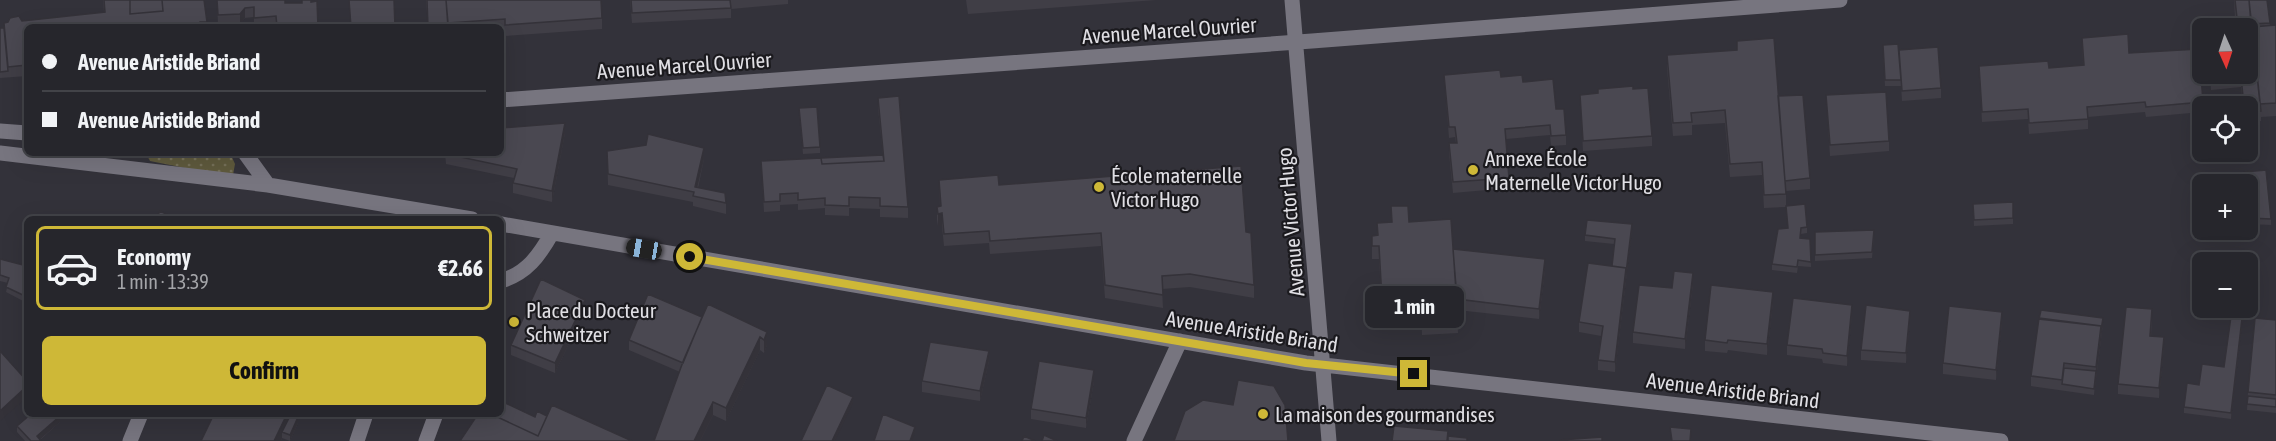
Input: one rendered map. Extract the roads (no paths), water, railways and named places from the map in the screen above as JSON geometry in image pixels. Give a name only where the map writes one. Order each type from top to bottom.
[{"type":"street","name":"Avenue Victor Hugo","points":[[1292,0],[1329,441]]},
{"type":"street","name":"Avenue Marcel Ouvrier","points":[[504,100],[1840,0]]},
{"type":"street","points":[[0,131],[24,133]]},
{"type":"street","points":[[0,153],[24,156]]},
{"type":"street","points":[[25,156],[268,185],[426,215]]},
{"type":"street","points":[[247,156],[268,185]]},
{"type":"street","name":"Avenue Aristide Briand","points":[[504,224],[1324,364],[2001,441]]},
{"type":"street","points":[[504,280],[524,272],[540,255],[552,232]]},
{"type":"street","points":[[1134,441],[1180,341]]},
{"type":"street","points":[[130,441],[140,417]]},
{"type":"street","points":[[357,441],[365,417]]},
{"type":"street","points":[[426,441],[435,417]]},
{"type":"place","name":"Annexe École Maternelle Victor Hugo","points":[[1473,170]]},
{"type":"place","name":"École maternelle Victor Hugo","points":[[1099,187]]},
{"type":"place","name":"Place du Docteur Schweitzer","points":[[514,322]]},
{"type":"place","name":"La maison des gourmandises","points":[[1263,414]]}]
